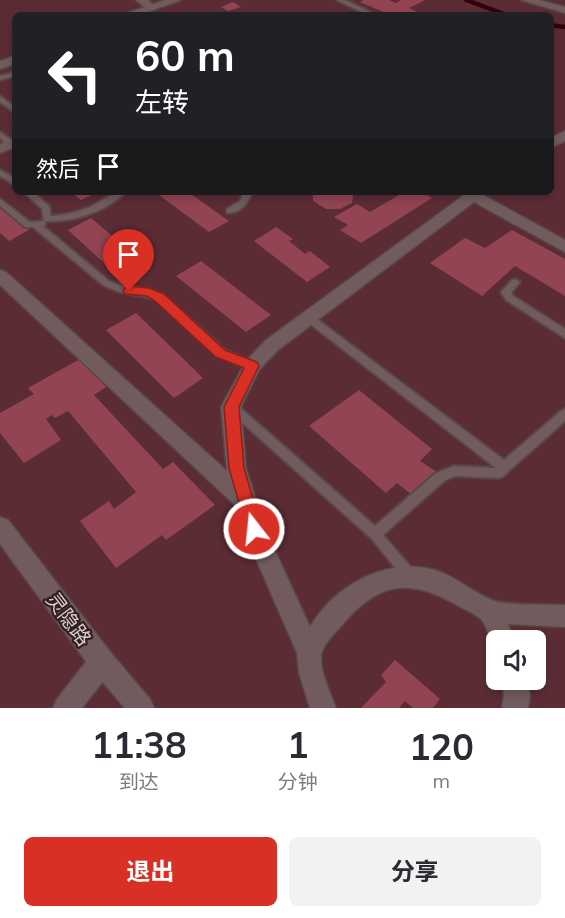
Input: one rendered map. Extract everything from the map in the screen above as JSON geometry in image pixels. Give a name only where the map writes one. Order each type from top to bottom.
[{"type":"street","points":[[141,0],[151,7]]},
{"type":"street","points":[[128,12],[176,0]]},
{"type":"street","points":[[526,0],[565,10]]},
{"type":"street","points":[[137,12],[151,7]]},
{"type":"street","points":[[140,12],[151,7]]},
{"type":"street","points":[[323,708],[311,673],[309,652],[280,591],[254,529],[246,503],[236,468],[231,407],[252,366],[272,345],[469,195]]},
{"type":"street","points":[[475,195],[565,247]]},
{"type":"street","points":[[0,276],[246,503]]},
{"type":"street","name":"灵隐路","points":[[0,527],[102,662],[141,708]]},
{"type":"street","points":[[309,652],[321,631],[343,606],[364,589],[396,577],[411,576],[435,581],[491,612],[565,616]]},
{"type":"street","points":[[491,612],[498,630]]},
{"type":"street","points":[[66,708],[102,662]]},
{"type":"street","points":[[515,708],[516,690]]},
{"type":"lane","points":[[340,0],[366,12]]},
{"type":"lane","points":[[0,98],[4,106]]},
{"type":"lane","points":[[31,195],[46,208],[47,219]]},
{"type":"lane","points":[[0,202],[28,225],[36,225],[47,219],[71,218],[96,208],[117,195]]},
{"type":"lane","points":[[230,211],[244,202],[247,195]]},
{"type":"lane","points":[[36,225],[116,289],[149,292],[160,297],[221,353],[252,366]]},
{"type":"lane","points":[[515,282],[506,292],[509,298],[565,334]]},
{"type":"lane","points":[[309,317],[505,468]]},
{"type":"lane","points":[[231,407],[375,534],[411,576]]},
{"type":"lane","points":[[375,534],[440,477],[454,471],[498,473],[565,414]]},
{"type":"shaded area","points":[[0,0],[565,0],[565,708],[0,708]]},
{"type":"building","points":[[389,0],[396,3],[401,0],[425,0],[409,8],[418,12],[383,12],[360,2]]},
{"type":"building","points":[[233,2],[241,7],[228,11],[221,7]]},
{"type":"building","points":[[75,195],[92,195],[81,200]]},
{"type":"building","points":[[159,195],[192,195],[229,221],[209,232]]},
{"type":"building","points":[[313,195],[353,195],[352,203],[340,209],[326,209],[313,201]]},
{"type":"building","points":[[399,195],[426,195],[432,198],[361,243],[340,230],[348,225],[334,217],[357,204],[370,212]]},
{"type":"building","points":[[0,206],[29,230],[9,241],[0,233]]},
{"type":"building","points":[[91,218],[150,268],[125,282],[68,230]]},
{"type":"building","points":[[276,227],[293,239],[289,241],[305,254],[310,251],[330,267],[307,282],[254,241]]},
{"type":"building","points":[[512,230],[565,259],[565,296],[515,266],[482,296],[430,263],[465,238],[485,248]]},
{"type":"building","points":[[201,261],[271,315],[246,332],[176,276]]},
{"type":"building","points":[[136,313],[203,378],[174,398],[106,330]]},
{"type":"building","points":[[80,359],[106,387],[94,395],[163,469],[173,462],[215,505],[166,540],[162,535],[116,568],[80,521],[109,501],[114,509],[136,492],[68,411],[55,418],[52,415],[46,419],[61,440],[24,463],[0,433],[0,413],[34,394],[28,388]]},
{"type":"building","points":[[359,390],[432,449],[420,461],[437,472],[412,495],[397,483],[386,493],[309,426]]},
{"type":"building","points":[[395,660],[440,699],[433,708],[413,708],[405,701],[399,708],[361,708],[386,682],[381,675]]},
{"type":"waterway","points":[[466,0],[499,12]]},
{"type":"waterway","points":[[554,26],[565,27]]},
{"type":"route","points":[[129,291],[149,292],[160,297],[221,353],[252,366],[231,407],[236,468],[254,529]]}]
